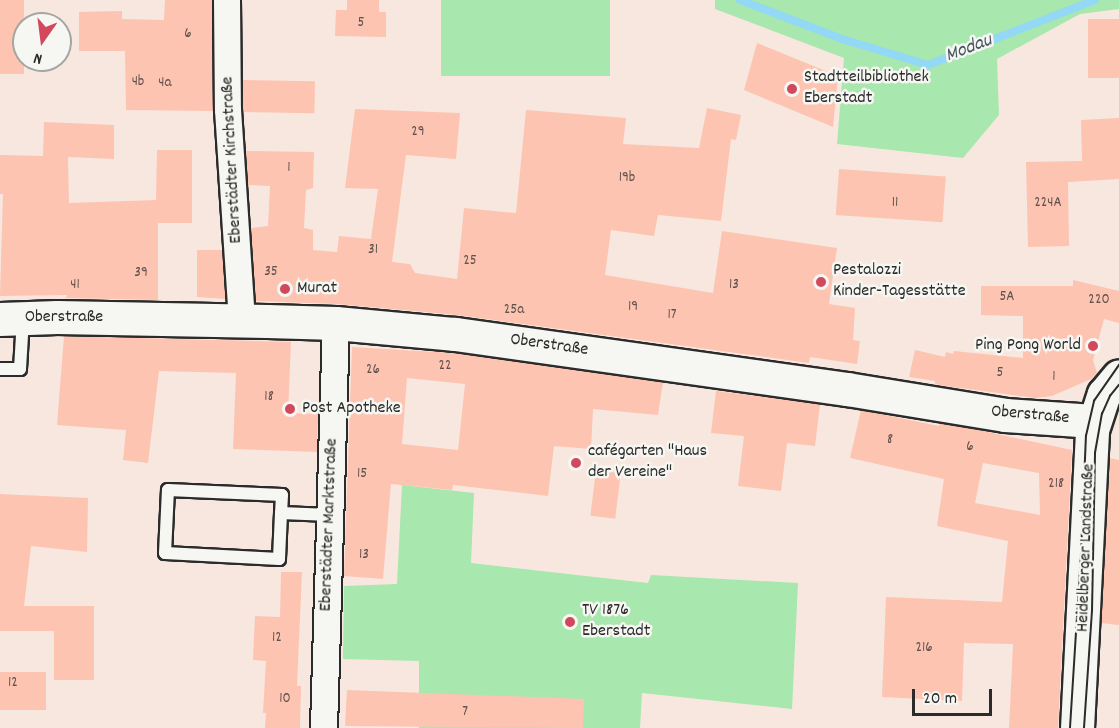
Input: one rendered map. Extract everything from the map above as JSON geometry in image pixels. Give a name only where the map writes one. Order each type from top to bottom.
[{"type":"street","name":"Eberstädter Kirchstraße","points":[[227,0],[228,110],[242,320]]},
{"type":"street","name":"Oberstraße","points":[[12,318],[336,323],[528,343],[1005,415],[1094,421]]},
{"type":"street","name":"Eberstädter Marktstraße","points":[[324,728],[336,323]]},
{"type":"street","name":"Heidelberger Landstraße","points":[[1077,728],[1094,421],[1104,394],[1119,376]]},
{"type":"lane","points":[[0,369],[20,369],[12,318]]},
{"type":"lane","points":[[168,490],[282,495],[281,513],[279,559],[165,553],[168,490]]},
{"type":"lane","points":[[281,513],[330,515]]},
{"type":"green space","points":[[441,0],[610,0],[610,76],[441,76]]},
{"type":"green space","points":[[715,0],[1119,0],[1119,9],[1080,14],[997,59],[999,115],[963,158],[837,144],[844,58],[715,9]]},
{"type":"green space","name":"TV 1876 Eberstadt","points":[[402,485],[474,493],[471,563],[648,583],[651,575],[798,583],[792,709],[642,693],[640,728],[419,728],[419,661],[343,659],[344,586],[397,584]]},
{"type":"building","points":[[0,0],[24,0],[24,12],[12,12],[12,72],[24,72],[24,74],[0,74]]},
{"type":"building","points":[[165,0],[212,0],[213,111],[126,110],[125,51],[79,51],[79,12],[122,11],[122,19],[164,20]]},
{"type":"building","points":[[347,0],[379,0],[379,12],[386,12],[386,37],[335,36],[336,10],[347,10]]},
{"type":"building","points":[[1088,19],[1119,19],[1119,78],[1088,78]]},
{"type":"building","points":[[757,43],[838,76],[833,127],[744,90]]},
{"type":"building","points":[[243,80],[315,81],[314,113],[242,112]]},
{"type":"building","points":[[707,108],[741,115],[736,140],[731,139],[721,221],[658,215],[654,236],[611,230],[605,275],[713,293],[722,231],[837,248],[829,304],[855,308],[853,340],[860,341],[857,364],[810,357],[809,363],[457,315],[337,304],[256,301],[251,228],[268,226],[270,186],[248,185],[246,151],[314,152],[313,188],[306,190],[304,228],[313,230],[313,250],[337,252],[339,236],[371,239],[378,189],[345,188],[355,109],[460,113],[456,159],[406,155],[392,262],[410,264],[415,273],[457,279],[464,208],[516,213],[526,110],[626,118],[623,144],[699,148]]},
{"type":"building","points":[[1119,118],[1119,179],[1068,182],[1069,246],[1028,247],[1026,162],[1082,161],[1081,120]]},
{"type":"building","points":[[44,122],[114,125],[114,159],[68,157],[69,203],[156,200],[157,150],[192,150],[192,223],[158,223],[158,300],[66,298],[67,295],[0,296],[3,194],[0,194],[0,155],[43,156]]},
{"type":"building","points":[[839,169],[946,176],[943,222],[836,215]]},
{"type":"building","points":[[197,250],[222,250],[226,299],[197,297]]},
{"type":"building","points":[[1073,280],[1119,291],[1119,323],[1104,319],[1093,360],[1097,373],[1091,379],[1052,396],[1035,398],[946,386],[935,384],[935,381],[909,377],[915,350],[945,357],[946,352],[953,354],[954,351],[1023,358],[1023,316],[981,315],[981,286],[1073,286]]},
{"type":"building","points":[[64,336],[291,342],[288,413],[318,414],[317,452],[233,449],[236,373],[159,371],[148,463],[123,460],[126,430],[57,425]]},
{"type":"building","points":[[352,347],[453,353],[663,382],[658,415],[593,409],[591,449],[554,446],[548,496],[453,485],[452,490],[391,484],[383,579],[344,576]],"holes":[[[407,378],[465,384],[458,450],[402,444]]]},
{"type":"building","points":[[716,391],[820,404],[815,446],[787,443],[781,491],[738,486],[744,436],[711,433]]},
{"type":"building","points":[[861,410],[939,426],[940,423],[969,428],[1072,450],[1058,728],[1009,728],[1013,644],[964,643],[962,701],[882,697],[886,597],[1002,602],[1008,541],[937,526],[944,479],[850,458]],"holes":[[[983,463],[1039,473],[1040,515],[975,503]]]},
{"type":"building","points":[[1109,458],[1119,460],[1119,625],[1101,623]]},
{"type":"building","points":[[596,470],[621,473],[615,519],[590,516]]},
{"type":"building","points":[[0,494],[88,498],[87,552],[31,546],[24,606],[94,606],[94,680],[54,680],[54,631],[0,631]]},
{"type":"building","points":[[281,572],[302,572],[297,686],[301,686],[300,728],[265,728],[266,713],[263,713],[266,661],[253,660],[255,616],[280,617]]},
{"type":"building","points":[[0,672],[46,672],[46,710],[0,710]]},
{"type":"building","points":[[347,690],[584,699],[583,728],[345,726]]},
{"type":"waterway","name":"Modau","points":[[740,0],[842,39],[928,65],[1095,0]]},
{"type":"tram line","points":[[1070,728],[1086,436],[1094,401],[1119,365]]},
{"type":"tram line","points":[[1084,728],[1092,611],[1095,453],[1102,414],[1110,396],[1119,385]]},
{"type":"place","name":"Stadtteilbibliothek Eberstadt","points":[[792,89]]},
{"type":"place","name":"Pestalozzi Kinder-Tagesstätte","points":[[821,282]]},
{"type":"place","name":"Murat","points":[[285,289]]},
{"type":"place","name":"Ping Pong World","points":[[1093,346]]},
{"type":"place","name":"Post Apotheke","points":[[290,409]]},
{"type":"place","name":"cafégarten \"Haus der Vereine\"","points":[[576,463]]},
{"type":"place","name":"TV 1876 Eberstadt","points":[[570,622]]}]
